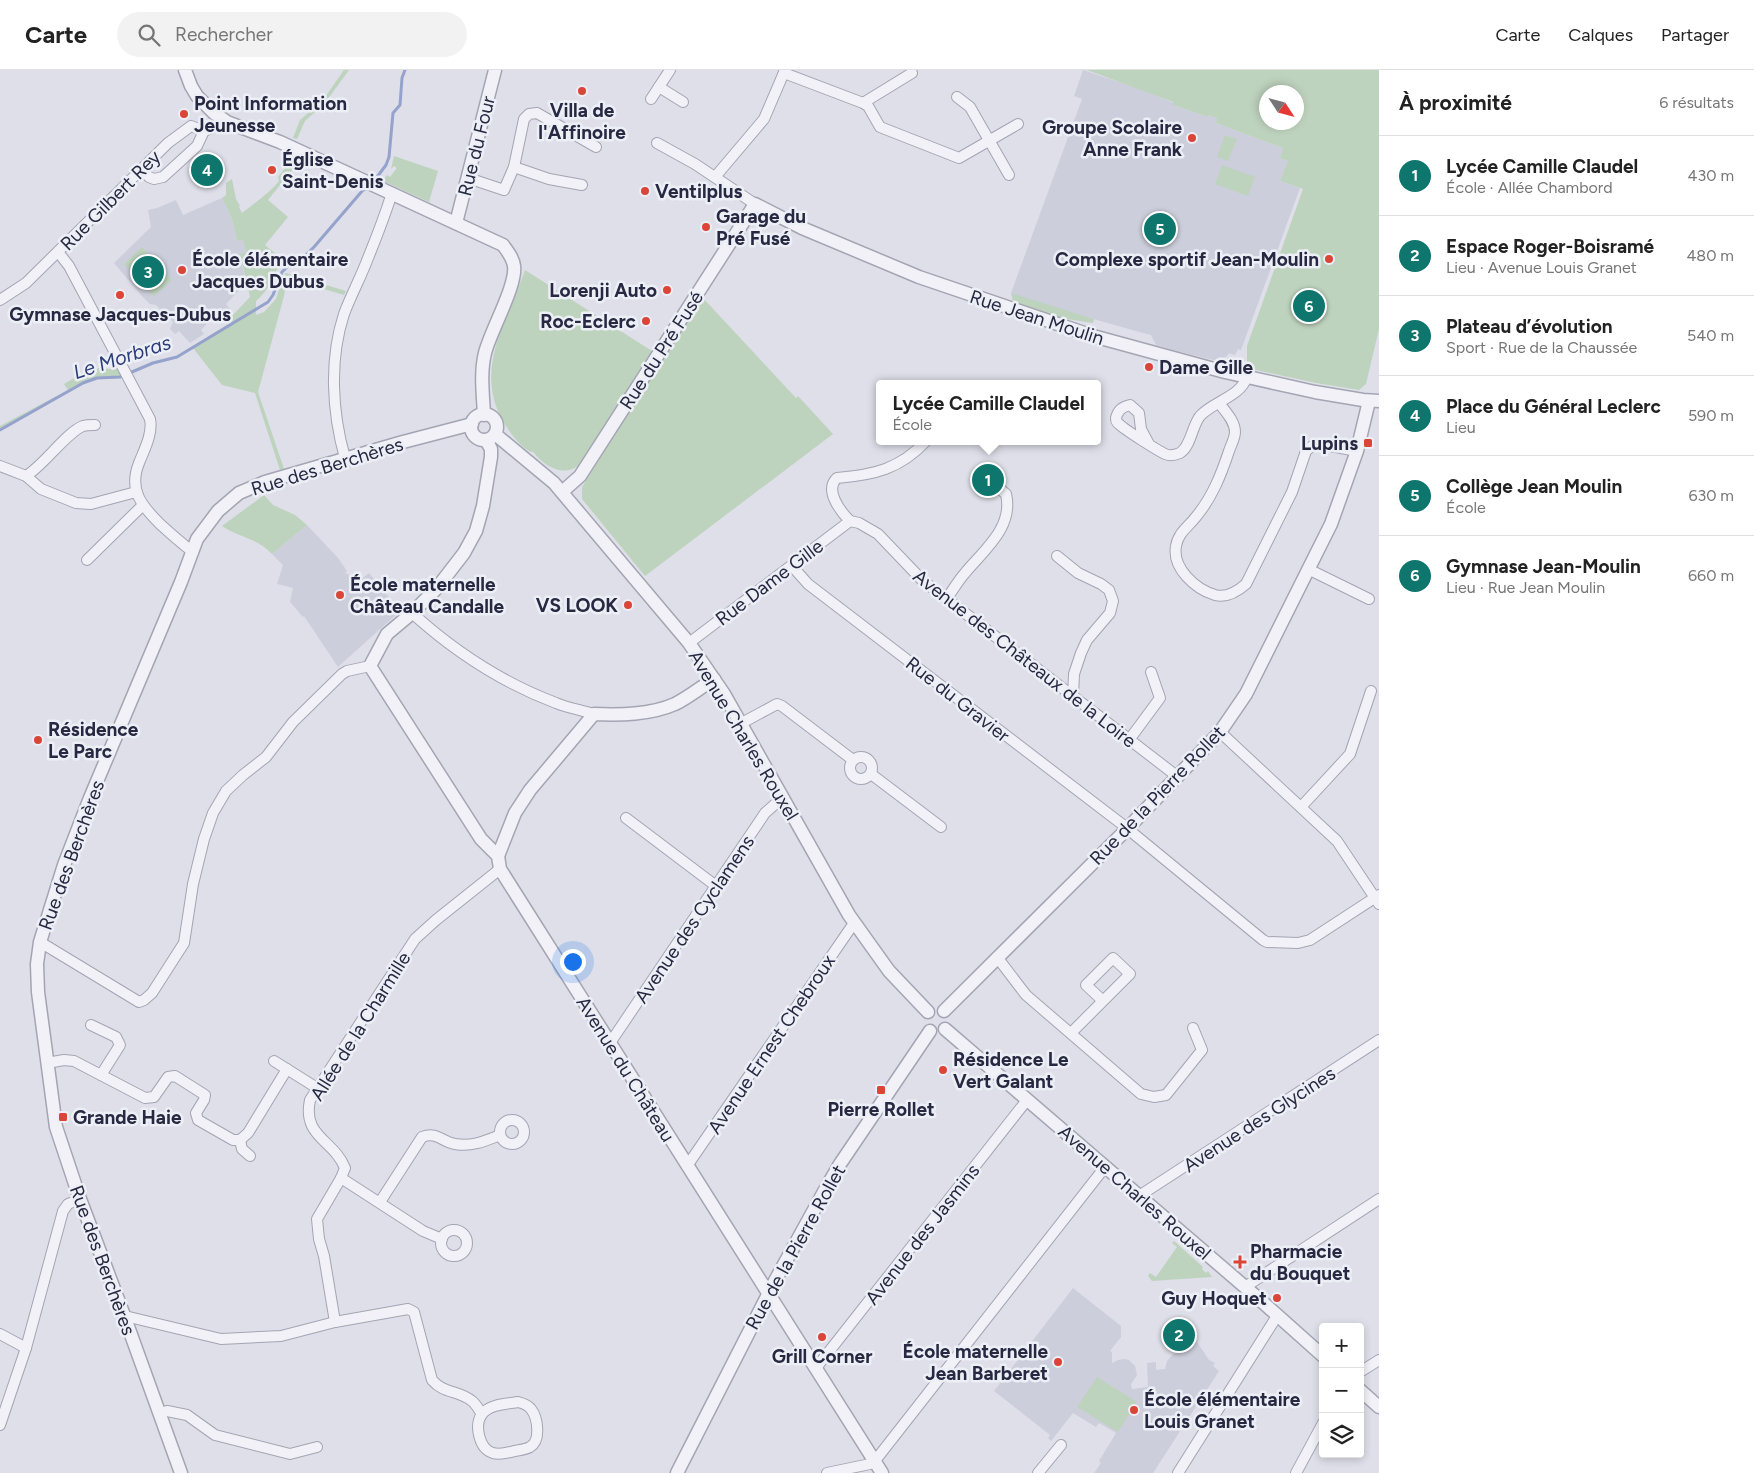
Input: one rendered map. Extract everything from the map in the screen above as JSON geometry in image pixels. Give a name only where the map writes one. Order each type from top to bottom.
[{"type":"street","points":[[185,70],[197,96],[207,107],[227,122],[280,142],[503,245],[511,257],[514,268],[512,281],[485,353],[482,382],[484,414]]},
{"type":"street","name":"Rue du Four","points":[[456,223],[495,70]]},
{"type":"street","points":[[650,99],[670,70]]},
{"type":"street","points":[[715,177],[764,119],[784,71],[863,103],[868,106],[880,128],[959,158],[1018,124]]},
{"type":"street","points":[[863,103],[912,72]]},
{"type":"street","points":[[659,87],[683,102]]},
{"type":"street","points":[[957,97],[970,107],[1009,175]]},
{"type":"street","points":[[468,178],[504,190],[514,167],[524,119],[529,114],[537,112],[596,147]]},
{"type":"street","name":"Rue Gilbert Rey","points":[[0,300],[26,283],[168,143],[191,126],[204,131],[227,122]]},
{"type":"street","points":[[142,170],[154,179],[163,177],[197,146],[204,131]]},
{"type":"street","name":"Rue Jean Moulin","points":[[656,143],[782,219],[919,277],[989,302],[1187,363],[1315,392],[1374,401]]},
{"type":"street","points":[[514,167],[549,179],[582,185]]},
{"type":"street","points":[[345,458],[336,420],[334,384],[339,334],[344,316],[368,259],[392,193]]},
{"type":"street","name":"Rue du Pré Fusé","points":[[562,492],[580,476],[755,204]]},
{"type":"street","points":[[58,252],[69,266],[147,413],[151,424],[149,437],[135,474],[136,492],[143,505],[173,536],[193,552]]},
{"type":"street","points":[[1149,444],[1166,455],[1179,453],[1184,449],[1200,416],[1241,387],[1247,377]]},
{"type":"street","name":"Rue de la Pierre Rollet","points":[[944,1012],[1127,829],[1220,732],[1246,694],[1332,524],[1374,401]]},
{"type":"street","points":[[1219,403],[1232,422],[1235,433],[1220,478],[1206,504],[1180,533],[1176,545],[1176,559],[1180,570],[1189,579],[1215,595],[1228,595],[1238,591],[1246,584],[1292,492],[1306,450],[1320,444],[1357,450]]},
{"type":"street","points":[[44,944],[140,1002],[152,993],[184,943],[192,884],[213,813],[226,792],[243,775],[266,758],[293,722],[336,679],[347,671],[370,666],[387,634],[412,613],[450,572],[464,553],[476,531],[483,506],[491,437],[497,426],[494,419],[488,415],[484,414],[476,417],[472,424],[475,436],[482,440],[491,437]]},
{"type":"street","name":"Rue des Berchères","points":[[181,1473],[126,1318],[80,1199],[56,1127],[38,992],[37,964],[71,845],[201,533],[212,519],[239,493],[265,482],[345,458],[472,424]]},
{"type":"street","points":[[26,476],[35,470],[75,431],[83,426],[95,425]]},
{"type":"street","name":"Avenue Charles Rouxel","points":[[491,437],[541,472],[562,492],[689,643],[714,679],[854,923],[889,971],[928,1012]]},
{"type":"street","points":[[850,521],[844,516],[835,500],[832,487],[835,480],[837,478],[874,473],[886,469],[909,458],[922,445]]},
{"type":"street","points":[[0,466],[26,476],[41,489],[76,503],[91,504],[136,492]]},
{"type":"street","points":[[947,598],[965,572],[989,546],[1006,519],[1008,510],[1006,494],[986,478]]},
{"type":"street","points":[[87,560],[143,505]]},
{"type":"street","name":"Rue Dame Gille","points":[[689,643],[850,521]]},
{"type":"street","name":"Avenue des Châteaux de la Loire","points":[[850,521],[859,523],[878,534],[915,573],[1178,777]]},
{"type":"street","points":[[1057,556],[1078,573],[1102,584],[1108,590],[1113,601],[1110,613],[1087,640],[1081,653],[1074,674],[1073,696]]},
{"type":"street","name":"Rue du Gravier","points":[[792,566],[808,584],[1127,829],[1257,936],[1267,942],[1298,943],[1310,940],[1378,899]]},
{"type":"street","points":[[1308,569],[1369,599]]},
{"type":"street","points":[[412,613],[450,646],[507,680],[558,704],[594,714],[616,715],[662,709],[687,697],[714,679]]},
{"type":"street","name":"Avenue du Château","points":[[370,666],[481,839],[499,862],[687,1166],[882,1473]]},
{"type":"street","points":[[1129,740],[1160,698],[1150,672]]},
{"type":"street","points":[[1301,807],[1350,754],[1371,691]]},
{"type":"street","points":[[740,724],[777,704],[853,760]]},
{"type":"street","name":"Allée de la Charmille","points":[[342,1178],[345,1168],[342,1161],[315,1131],[310,1122],[308,1112],[310,1100],[415,939],[499,862],[516,813],[530,790],[594,714]]},
{"type":"street","points":[[1220,732],[1341,846],[1378,899]]},
{"type":"street","points":[[859,757],[869,761],[872,767],[870,774],[861,780],[854,777],[851,774],[850,767],[853,760],[859,757]]},
{"type":"street","points":[[870,774],[941,827]]},
{"type":"street","name":"Avenue des Cyclamens","points":[[610,1043],[765,814],[782,798]]},
{"type":"street","points":[[626,818],[716,886]]},
{"type":"street","name":"Avenue Ernest Chebroux","points":[[687,1166],[854,923]]},
{"type":"street","points":[[997,957],[1026,995],[1141,1094],[1154,1098],[1166,1095],[1202,1050],[1193,1028]]},
{"type":"street","points":[[1071,1034],[1103,1001]]},
{"type":"street","points":[[938,1009],[944,1012],[948,1022],[945,1029],[936,1033],[930,1031],[924,1022],[928,1012],[938,1009]]},
{"type":"street","points":[[91,1025],[116,1037],[120,1045],[101,1075]]},
{"type":"street","name":"Avenue Charles Rouxel","points":[[945,1029],[1319,1353]]},
{"type":"street","name":"Rue de la Pierre Rollet","points":[[677,1473],[769,1294],[840,1164],[930,1031]]},
{"type":"street","name":"Avenue des Glycines","points":[[1140,1196],[1379,1040]]},
{"type":"street","points":[[47,1063],[74,1060],[145,1098],[154,1097],[168,1077],[175,1076],[205,1095],[196,1113],[198,1120],[233,1140],[240,1140],[248,1133],[287,1069]]},
{"type":"street","points":[[274,1061],[317,1088]]},
{"type":"street","name":"Avenue des Jasmins","points":[[816,1368],[1027,1100]]},
{"type":"street","points":[[380,1202],[422,1137],[429,1134],[452,1144],[476,1145],[500,1136]]},
{"type":"street","points":[[240,1140],[242,1149],[250,1156]]},
{"type":"street","points":[[827,1473],[874,1462],[1106,1167]]},
{"type":"street","points":[[335,1322],[317,1219],[342,1178],[424,1231],[442,1239]]},
{"type":"street","points":[[0,1425],[26,1348],[63,1211],[68,1204],[80,1199]]},
{"type":"street","points":[[1245,1287],[1379,1200]]},
{"type":"street","points":[[126,1318],[129,1317],[221,1339],[281,1336],[335,1322],[408,1309],[414,1312],[432,1380],[439,1388],[458,1393],[472,1401],[482,1414]]},
{"type":"street","points":[[1178,1473],[1277,1316]]},
{"type":"street","points":[[0,1334],[26,1348]]},
{"type":"street","points":[[1364,1369],[1379,1360]]},
{"type":"street","points":[[1364,1394],[1379,1407]]},
{"type":"street","points":[[518,1402],[524,1404],[532,1409],[538,1430],[536,1441],[530,1447],[498,1455],[488,1451],[482,1442],[478,1428],[482,1414],[493,1406],[518,1402]]},
{"type":"street","points":[[160,1413],[167,1411],[187,1415],[215,1435],[290,1454],[317,1447]]},
{"type":"street","points":[[1296,1473],[1319,1430]]},
{"type":"street","points":[[1038,1473],[1061,1445]]},
{"type":"shaded area","points":[[1083,70],[1140,89],[1174,103],[1173,105],[1208,117],[1209,115],[1218,118],[1216,123],[1283,148],[1280,158],[1288,161],[1280,181],[1300,188],[1241,350],[1238,349],[1235,355],[1229,353],[1217,361],[1177,351],[1156,345],[1151,335],[1054,308],[1011,293],[1082,99],[1074,96]]},
{"type":"shaded area","name":"École élémentaire Jacques Dubus","points":[[222,198],[232,219],[237,241],[243,240],[246,253],[240,254],[246,283],[226,304],[230,309],[221,319],[216,314],[201,330],[204,334],[190,343],[179,331],[175,334],[170,329],[173,322],[156,305],[150,304],[141,295],[114,263],[151,227],[148,210],[176,200],[183,215]]},
{"type":"shaded area","name":"École maternelle Château Candalle","points":[[307,525],[338,558],[347,571],[345,573],[354,577],[358,582],[369,573],[400,611],[338,667],[304,616],[290,602],[293,588],[277,584],[283,565],[272,554]]},
{"type":"shaded area","points":[[1073,1288],[1121,1326],[1121,1337],[1110,1351],[1112,1352],[1112,1363],[1124,1359],[1129,1360],[1135,1366],[1137,1375],[1131,1384],[1132,1389],[1148,1387],[1147,1363],[1156,1362],[1156,1370],[1165,1369],[1167,1361],[1172,1355],[1178,1352],[1187,1352],[1186,1343],[1197,1342],[1209,1360],[1215,1363],[1213,1366],[1219,1371],[1153,1473],[1094,1473],[1116,1433],[1099,1423],[1096,1427],[1073,1413],[1051,1441],[1048,1438],[1050,1435],[994,1391]]},
{"type":"green space","points":[[344,70],[349,70],[325,103],[305,121],[297,139],[293,138],[300,120],[323,100]]},
{"type":"green space","name":"Complexe sportif Jean-Moulin","points":[[1087,70],[1379,70],[1379,329],[1366,384],[1359,390],[1247,368],[1247,346],[1303,189],[1280,181],[1288,161],[1280,158],[1283,148],[1216,123],[1217,118],[1209,115],[1208,117],[1173,105],[1173,102]]},
{"type":"green space","points":[[1225,135],[1237,139],[1228,161],[1217,157]]},
{"type":"green space","points":[[287,150],[301,159],[268,200],[288,217],[265,245],[281,258],[272,281],[256,301],[256,315],[264,312],[276,299],[282,279],[286,273],[346,291],[344,295],[287,278],[284,296],[258,392],[284,469],[280,470],[255,393],[222,385],[193,348],[229,324],[231,317],[250,297],[240,254],[246,252],[243,240],[237,241],[232,219],[222,198],[226,195],[226,183],[232,179],[236,199],[242,213],[267,194],[279,181],[278,177],[289,163],[283,157]]},
{"type":"green space","points":[[394,156],[438,171],[429,202],[383,181],[387,175],[390,177],[397,168],[394,166],[391,169]]},
{"type":"green space","points":[[1222,165],[1255,177],[1248,196],[1215,184]]},
{"type":"green space","points":[[142,247],[172,280],[154,296],[124,264]]},
{"type":"green space","points":[[525,270],[652,351],[578,466],[572,469],[554,469],[533,452],[522,446],[510,432],[498,411],[492,391],[491,371],[495,351]]},
{"type":"green space","points":[[1011,293],[1094,319],[1093,323],[1060,318],[1013,302]]},
{"type":"green space","points":[[702,297],[796,398],[798,396],[833,434],[645,576],[582,499],[582,487]]},
{"type":"green space","points":[[100,368],[118,368],[122,376],[111,379],[97,378],[83,383],[0,430],[0,426],[68,390],[64,384],[83,373]]},
{"type":"green space","points":[[264,495],[273,505],[295,515],[307,525],[272,554],[260,544],[222,526]]},
{"type":"green space","points":[[1174,1241],[1203,1267],[1202,1269],[1206,1273],[1208,1271],[1212,1277],[1152,1281],[1148,1276],[1150,1273],[1156,1277],[1177,1247],[1172,1243]]},
{"type":"green space","points":[[1097,1377],[1137,1402],[1118,1432],[1077,1407]]},
{"type":"waterway","name":"Le Morbras","points":[[374,181],[386,165],[389,157],[393,113],[400,105],[402,78],[405,70]]},
{"type":"waterway","name":"Le Morbras","points":[[0,430],[83,383],[97,378],[120,377],[153,363],[177,357],[268,302],[273,295],[282,272],[288,266],[300,261],[363,190],[369,188]]},
{"type":"place","name":"Villa de l'Affinoire","points":[[582,91]]},
{"type":"place","name":"Point Information Jeunesse","points":[[184,114]]},
{"type":"place","name":"Groupe Scolaire Anne Frank","points":[[1192,138]]},
{"type":"place","name":"Place du Général Leclerc","points":[[207,170]]},
{"type":"place","name":"Église Saint-Denis","points":[[272,170]]},
{"type":"place","name":"Ventilplus","points":[[645,191]]},
{"type":"place","name":"Garage du Pré Fusé","points":[[706,227]]},
{"type":"place","name":"Collège Jean Moulin","points":[[1160,229]]},
{"type":"place","name":"Complexe sportif Jean-Moulin","points":[[1329,259]]},
{"type":"place","name":"École élémentaire Jacques Dubus","points":[[182,270]]},
{"type":"place","name":"Plateau d’évolution","points":[[148,272]]},
{"type":"place","name":"Lorenji Auto","points":[[667,290]]},
{"type":"place","name":"Gymnase Jacques-Dubus","points":[[120,295]]},
{"type":"place","name":"Gymnase Jean-Moulin","points":[[1309,306]]},
{"type":"place","name":"Roc-Eclerc","points":[[646,321]]},
{"type":"place","name":"Dame Gille","points":[[1149,367]]},
{"type":"place","name":"Lupins","points":[[1368,443]]},
{"type":"place","name":"Lycée Camille Claudel","points":[[988,480]]},
{"type":"place","name":"École maternelle Château Candalle","points":[[340,595]]},
{"type":"place","name":"VS LOOK","points":[[628,605]]},
{"type":"place","name":"Résidence Le Parc","points":[[38,740]]},
{"type":"place","name":"Résidence Le Vert Galant","points":[[943,1070]]},
{"type":"place","name":"Pierre Rollet","points":[[881,1090]]},
{"type":"place","name":"Grande Haie","points":[[63,1117]]},
{"type":"place","name":"Pharmacie du Bouquet","points":[[1240,1262]]},
{"type":"place","name":"Guy Hoquet","points":[[1277,1298]]},
{"type":"place","name":"Espace Roger-Boisramé","points":[[1179,1335]]},
{"type":"place","name":"Grill Corner","points":[[822,1337]]},
{"type":"place","name":"École maternelle Jean Barberet","points":[[1058,1362]]},
{"type":"place","name":"École élémentaire Louis Granet","points":[[1134,1410]]}]
